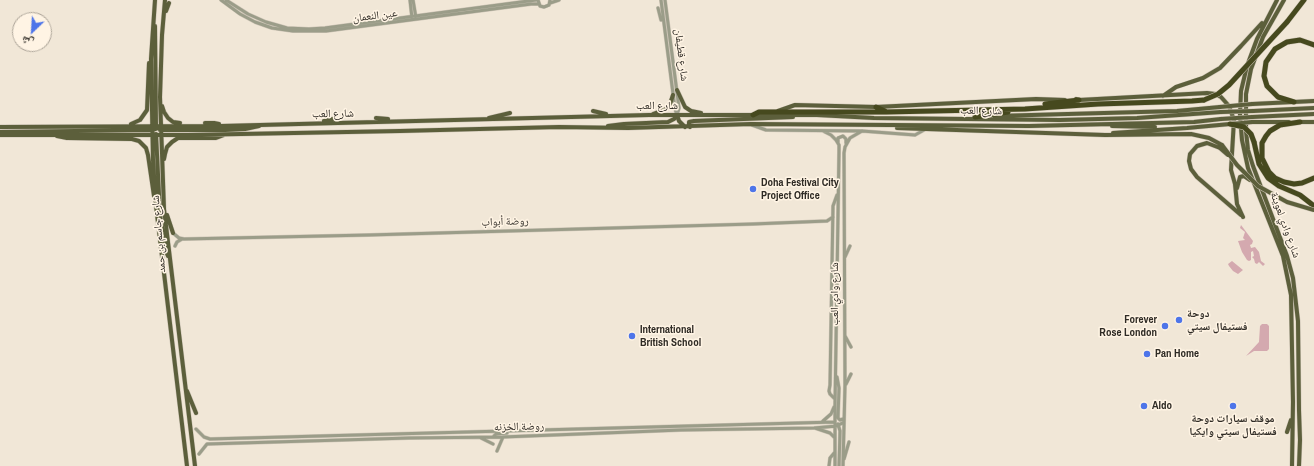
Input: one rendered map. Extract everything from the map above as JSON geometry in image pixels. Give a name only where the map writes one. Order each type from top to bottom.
[{"type":"highway","points":[[975,117],[1025,109],[1098,104],[1204,100],[1218,94],[1229,86],[1287,22],[1304,0]]},
{"type":"highway","points":[[1294,102],[1278,97],[1267,86],[1264,72],[1266,62],[1275,49],[1287,42],[1300,40],[1314,45]]},
{"type":"highway","points":[[753,115],[758,112],[886,112],[1014,108],[1080,100]]},
{"type":"highway","points":[[876,107],[886,112]]},
{"type":"highway","points":[[1014,108],[1025,109]]},
{"type":"highway","points":[[1300,122],[1280,125],[1270,131],[1262,143],[1262,158],[1269,172],[1275,178],[1284,182],[1294,184],[1302,183],[1314,178]]},
{"type":"highway","points":[[1230,124],[1244,127],[1251,134],[1259,164],[1268,178],[1279,186],[1300,195],[1314,206]]},
{"type":"main road","name":"شارع جاسم بن حمد","points":[[155,0],[151,59],[156,130],[164,187],[164,209],[195,466]]},
{"type":"main road","name":"شارع وادي لعوينة","points":[[1277,0],[1252,49],[1241,91],[1240,115],[1242,140],[1248,168],[1283,256],[1291,294],[1293,416],[1292,466]]},
{"type":"main road","name":"شارع وادي لعوينة","points":[[1284,0],[1263,37],[1251,69],[1246,94],[1246,126],[1251,158],[1287,256],[1295,288],[1298,321],[1299,466]]},
{"type":"main road","name":"شارع جاسم بن حمد","points":[[167,2],[162,35],[160,97],[156,130],[156,204],[187,466]]},
{"type":"main road","points":[[1163,96],[1176,87],[1203,78],[1220,68],[1258,29],[1270,13]]},
{"type":"main road","points":[[154,17],[156,32],[156,130],[160,215],[166,251],[170,260]]},
{"type":"main road","points":[[98,126],[104,124],[132,123],[140,120],[144,115],[148,105],[148,66],[151,59]]},
{"type":"main road","points":[[677,90],[682,103],[688,109],[694,112],[719,115]]},
{"type":"main road","points":[[776,112],[795,105],[876,107],[1036,99],[1080,100],[1210,93],[1218,96],[1226,102],[1231,110],[1234,120],[1230,164],[1237,204],[1243,217],[1197,177],[1191,169],[1189,161],[1190,154],[1197,146],[1207,143],[1221,146]]},
{"type":"main road","points":[[649,115],[666,109],[670,104],[673,95]]},
{"type":"main road","points":[[160,97],[164,112],[173,122],[184,124],[214,123],[222,126]]},
{"type":"main road","points":[[965,120],[975,117],[1013,115],[1177,111],[1252,104],[1314,101]]},
{"type":"main road","name":"شارع العب","points":[[0,135],[156,130],[267,124],[480,120],[614,115],[817,115],[965,120],[1081,120],[1314,108]]},
{"type":"main road","points":[[593,111],[614,115]]},
{"type":"main road","points":[[480,120],[510,113]]},
{"type":"main road","name":"شارع العب","points":[[1,126],[98,126],[226,134],[400,132],[552,127],[688,127],[751,124],[861,126],[1029,126],[1194,122],[1314,114]]},
{"type":"main road","points":[[677,115],[679,121],[688,127],[689,122],[694,121],[817,115]]},
{"type":"main road","points":[[604,128],[615,125],[668,122],[674,119],[677,115]]},
{"type":"main road","points":[[376,118],[402,121]]},
{"type":"main road","points":[[316,123],[333,119]]},
{"type":"main road","points":[[1105,135],[1124,131],[1163,130],[1252,122],[1314,122]]},
{"type":"main road","points":[[0,132],[224,130],[245,129],[267,124]]},
{"type":"main road","points":[[1096,124],[1157,128],[1163,130]]},
{"type":"main road","points":[[861,126],[924,130],[1105,135],[1191,134],[1209,138],[1221,146],[1248,177],[1268,193],[1293,205],[1314,210]]},
{"type":"main road","points":[[55,134],[66,138],[132,139],[142,143],[146,148],[148,155],[152,191],[156,204]]},
{"type":"main road","points":[[164,187],[166,182],[164,154],[167,147],[172,142],[178,138],[216,138],[226,134]]},
{"type":"main road","points":[[1236,195],[1240,177],[1246,177],[1254,184]]},
{"type":"main road","points":[[164,209],[173,233]]},
{"type":"main road","points":[[186,390],[196,413]]},
{"type":"main road","points":[[1287,432],[1293,416]]},
{"type":"street","name":"عين النعمان","points":[[221,0],[240,14],[255,22],[287,31],[326,31],[537,0]]},
{"type":"street","name":"عين النعمان","points":[[226,0],[242,11],[260,20],[287,28],[325,28],[531,4],[539,4],[546,7],[550,1]]},
{"type":"street","points":[[410,0],[414,18]]},
{"type":"street","points":[[413,0],[414,18]]},
{"type":"street","points":[[537,0],[539,4]]},
{"type":"street","points":[[550,1],[559,0]]},
{"type":"street","name":"شارع قطيفان","points":[[660,0],[677,115]]},
{"type":"street","name":"شارع قطيفان","points":[[665,0],[679,108],[677,115]]},
{"type":"street","points":[[658,8],[664,28]]},
{"type":"street","name":"شارع العب","points":[[751,124],[766,130],[862,132],[915,135],[924,130]]},
{"type":"street","points":[[823,131],[834,137],[839,146]]},
{"type":"street","points":[[845,147],[850,138],[862,132]]},
{"type":"street","points":[[839,146],[838,138],[842,136],[846,139],[845,147]]},
{"type":"street","name":"شارع وادي العب","points":[[835,422],[839,146]]},
{"type":"street","name":"شارع وادي العب","points":[[843,466],[845,385],[845,147]]},
{"type":"street","name":"شارع وادي العب","points":[[835,400],[829,391],[833,204],[838,193]]},
{"type":"street","points":[[833,217],[827,221],[833,225]]},
{"type":"street","name":"روضة أبواب","points":[[173,233],[179,238],[184,239],[486,232],[827,221]]},
{"type":"street","points":[[175,246],[179,240],[184,239]]},
{"type":"street","points":[[832,244],[837,252]]},
{"type":"street","points":[[844,259],[850,246]]},
{"type":"street","points":[[831,327],[836,334]]},
{"type":"street","points":[[844,335],[851,347]]},
{"type":"street","points":[[836,373],[838,388],[838,418],[841,420],[844,418]]},
{"type":"street","points":[[845,385],[851,374]]},
{"type":"street","points":[[821,422],[828,416],[835,406]]},
{"type":"street","points":[[835,422],[840,431],[839,466]]},
{"type":"street","name":"روضة الخزنه","points":[[204,440],[835,422]]},
{"type":"street","points":[[837,426],[844,422]]},
{"type":"street","points":[[790,423],[791,428]]},
{"type":"street","points":[[835,466],[835,438],[837,426]]},
{"type":"street","name":"روضة الخزنه","points":[[207,444],[409,438],[504,437],[680,430],[814,428],[837,426]]},
{"type":"street","points":[[814,428],[830,433],[835,438]]},
{"type":"street","points":[[196,429],[207,444],[199,454]]},
{"type":"street","points":[[493,437],[496,434],[512,431]]},
{"type":"street","points":[[480,437],[493,444]]},
{"type":"street","points":[[496,450],[504,437]]},
{"type":"street","points":[[843,460],[849,442]]},
{"type":"street","points":[[829,466],[830,458],[835,452]]},
{"type":"shaded area","points":[[1241,225],[1253,241],[1250,245],[1251,248],[1255,247],[1259,252],[1261,261],[1265,264],[1263,266],[1259,262],[1257,264],[1255,263],[1252,257],[1254,256],[1253,251],[1251,252],[1251,260],[1249,261],[1242,252],[1238,241],[1245,240],[1243,238],[1245,232],[1240,228]]},
{"type":"shaded area","points":[[1232,261],[1243,270],[1238,274],[1233,271],[1228,264]]},
{"type":"shaded area","points":[[1262,324],[1267,324],[1269,326],[1269,349],[1267,351],[1254,351],[1246,356],[1259,342],[1260,326]]},
{"type":"place","name":"Doha Festival City Project Office","points":[[753,189]]},
{"type":"place","name":"دوحة فستيفال سيتي","points":[[1179,320]]},
{"type":"place","name":"Forever Rose London","points":[[1165,326]]},
{"type":"place","name":"International British School","points":[[632,336]]},
{"type":"place","name":"Pan Home","points":[[1147,354]]},
{"type":"place","name":"Aldo","points":[[1144,406]]},
{"type":"place","name":"موقف سيارات دوحة فستيفال سيتي وايكيا","points":[[1233,406]]}]
